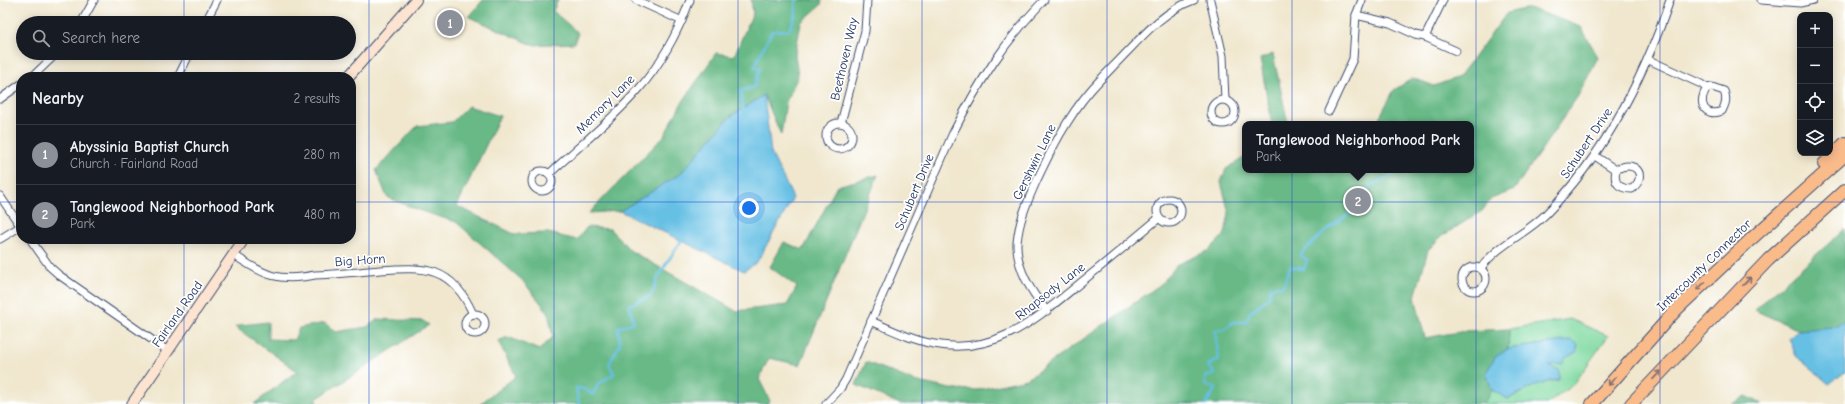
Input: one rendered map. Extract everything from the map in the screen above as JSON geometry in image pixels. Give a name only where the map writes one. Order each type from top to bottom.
[{"type":"highway","points":[[1750,240],[1845,143]]},
{"type":"highway","name":"Intercounty Connector","points":[[1592,404],[1676,310],[1750,240],[1845,155]]},
{"type":"highway","points":[[1631,404],[1692,338],[1768,260],[1844,191]]},
{"type":"main road","points":[[352,72],[416,0]]},
{"type":"main road","name":"Fairland Road","points":[[132,404],[241,244]]},
{"type":"street","points":[[85,16],[94,0]]},
{"type":"street","points":[[209,16],[217,0]]},
{"type":"street","points":[[636,0],[682,21]]},
{"type":"street","name":"Memory Lane","points":[[549,174],[639,89],[666,53],[682,21],[690,0]]},
{"type":"street","name":"Beethoven Way","points":[[841,123],[865,30],[867,0]]},
{"type":"street","name":"Schubert Drive","points":[[826,404],[840,389],[846,379],[953,133],[973,93],[992,63],[1019,26],[1044,0]]},
{"type":"street","name":"Gershwin Lane","points":[[1046,311],[1036,298],[1024,277],[1020,266],[1017,244],[1021,216],[1051,151],[1069,120],[1090,91],[1143,35],[1171,11],[1194,0]]},
{"type":"street","points":[[1210,0],[1223,56],[1225,100]]},
{"type":"street","points":[[1329,111],[1353,59],[1356,15],[1362,0]]},
{"type":"street","points":[[1425,37],[1443,0]]},
{"type":"street","name":"Schubert Drive","points":[[1481,268],[1491,256],[1545,215],[1572,186],[1595,156],[1625,106],[1648,60],[1670,0]]},
{"type":"street","points":[[1761,0],[1800,3],[1812,0]]},
{"type":"street","points":[[1356,15],[1390,23],[1456,51]]},
{"type":"street","points":[[37,72],[50,60]]},
{"type":"street","points":[[180,72],[186,60]]},
{"type":"street","points":[[1648,60],[1707,88]]},
{"type":"street","points":[[0,99],[16,88]]},
{"type":"street","points":[[1595,156],[1616,170]]},
{"type":"street","points":[[0,196],[16,219]]},
{"type":"street","name":"Rhapsody Lane","points":[[872,321],[917,340],[954,346],[977,344],[1004,337],[1024,327],[1046,311],[1159,218]]},
{"type":"street","points":[[0,239],[16,229]]},
{"type":"street","points":[[34,244],[50,267],[59,275],[168,351]]},
{"type":"street","name":"Big Horn","points":[[234,255],[259,272],[281,279],[415,268],[431,270],[455,285],[467,301],[473,314]]},
{"type":"green space","points":[[483,0],[558,0],[553,11],[578,33],[574,43],[533,45],[469,17]]},
{"type":"green space","points":[[751,0],[822,0],[821,5],[801,22],[795,55],[798,76],[786,102],[781,135],[764,95],[730,117],[680,174],[620,211],[589,213],[664,136],[680,106],[716,53],[734,56],[753,13]]},
{"type":"green space","points":[[1529,8],[1581,27],[1598,57],[1578,96],[1514,190],[1491,199],[1482,211],[1442,236],[1428,250],[1415,297],[1425,338],[1464,331],[1509,329],[1508,349],[1495,358],[1486,373],[1492,390],[1483,404],[900,404],[856,385],[866,362],[914,381],[950,389],[977,390],[1027,379],[1161,284],[1178,264],[1208,251],[1225,234],[1229,213],[1221,182],[1226,169],[1242,159],[1242,173],[1474,173],[1474,121],[1374,121],[1378,120],[1394,90],[1413,78],[1434,86],[1459,77],[1507,13]]},
{"type":"green space","points":[[1273,54],[1287,121],[1271,121],[1260,59]]},
{"type":"green space","points":[[468,106],[500,116],[457,206],[514,234],[548,233],[577,240],[587,227],[610,229],[631,251],[736,311],[787,305],[797,287],[770,267],[784,242],[803,250],[837,186],[878,175],[800,365],[769,358],[759,379],[770,401],[768,404],[480,404],[516,376],[498,341],[508,337],[539,350],[553,337],[548,312],[522,280],[456,222],[418,210],[387,197],[376,170],[417,126],[452,122]]},
{"type":"green space","points":[[1845,229],[1845,321],[1832,327],[1799,330],[1754,310]]},
{"type":"green space","points":[[378,319],[423,321],[429,325],[316,399],[317,404],[254,404],[297,371],[235,327],[268,322],[268,339],[294,340],[299,328],[325,323],[335,332],[367,327]]},
{"type":"green space","points":[[1570,319],[1608,336],[1574,384],[1547,404],[1483,404],[1492,390],[1508,399],[1538,384],[1559,380],[1547,364],[1571,340],[1508,349],[1509,329]]},
{"type":"green space","points":[[1746,396],[1762,404],[1732,404]]},
{"type":"water","points":[[764,95],[771,153],[793,198],[757,262],[744,271],[620,211],[680,174],[730,117]]},
{"type":"water","points":[[1845,321],[1845,372],[1829,384],[1796,356],[1789,338],[1799,330],[1832,327]]},
{"type":"water","points":[[1571,340],[1578,344],[1576,353],[1565,358],[1562,364],[1548,365],[1559,370],[1559,379],[1538,384],[1508,399],[1492,390],[1486,373],[1495,357],[1508,349]]},
{"type":"waterway","points":[[743,111],[741,91],[754,87],[760,68],[754,67],[772,31],[789,30],[796,14],[795,3],[797,0]]},
{"type":"waterway","points":[[1206,404],[1216,388],[1205,385],[1205,377],[1215,374],[1208,365],[1219,360],[1215,330],[1225,329],[1233,322],[1246,322],[1250,312],[1269,297],[1271,287],[1283,286],[1290,267],[1304,269],[1307,260],[1300,255],[1321,235],[1363,203],[1370,186],[1395,173]]},
{"type":"waterway","points":[[579,404],[576,388],[585,389],[593,395],[598,384],[614,374],[609,364],[620,344],[618,328],[634,322],[629,305],[651,296],[659,275],[683,238]]},
{"type":"place","name":"Abyssinia Baptist Church","points":[[450,23]]},
{"type":"place","name":"Tanglewood Neighborhood Park","points":[[1358,201]]}]
